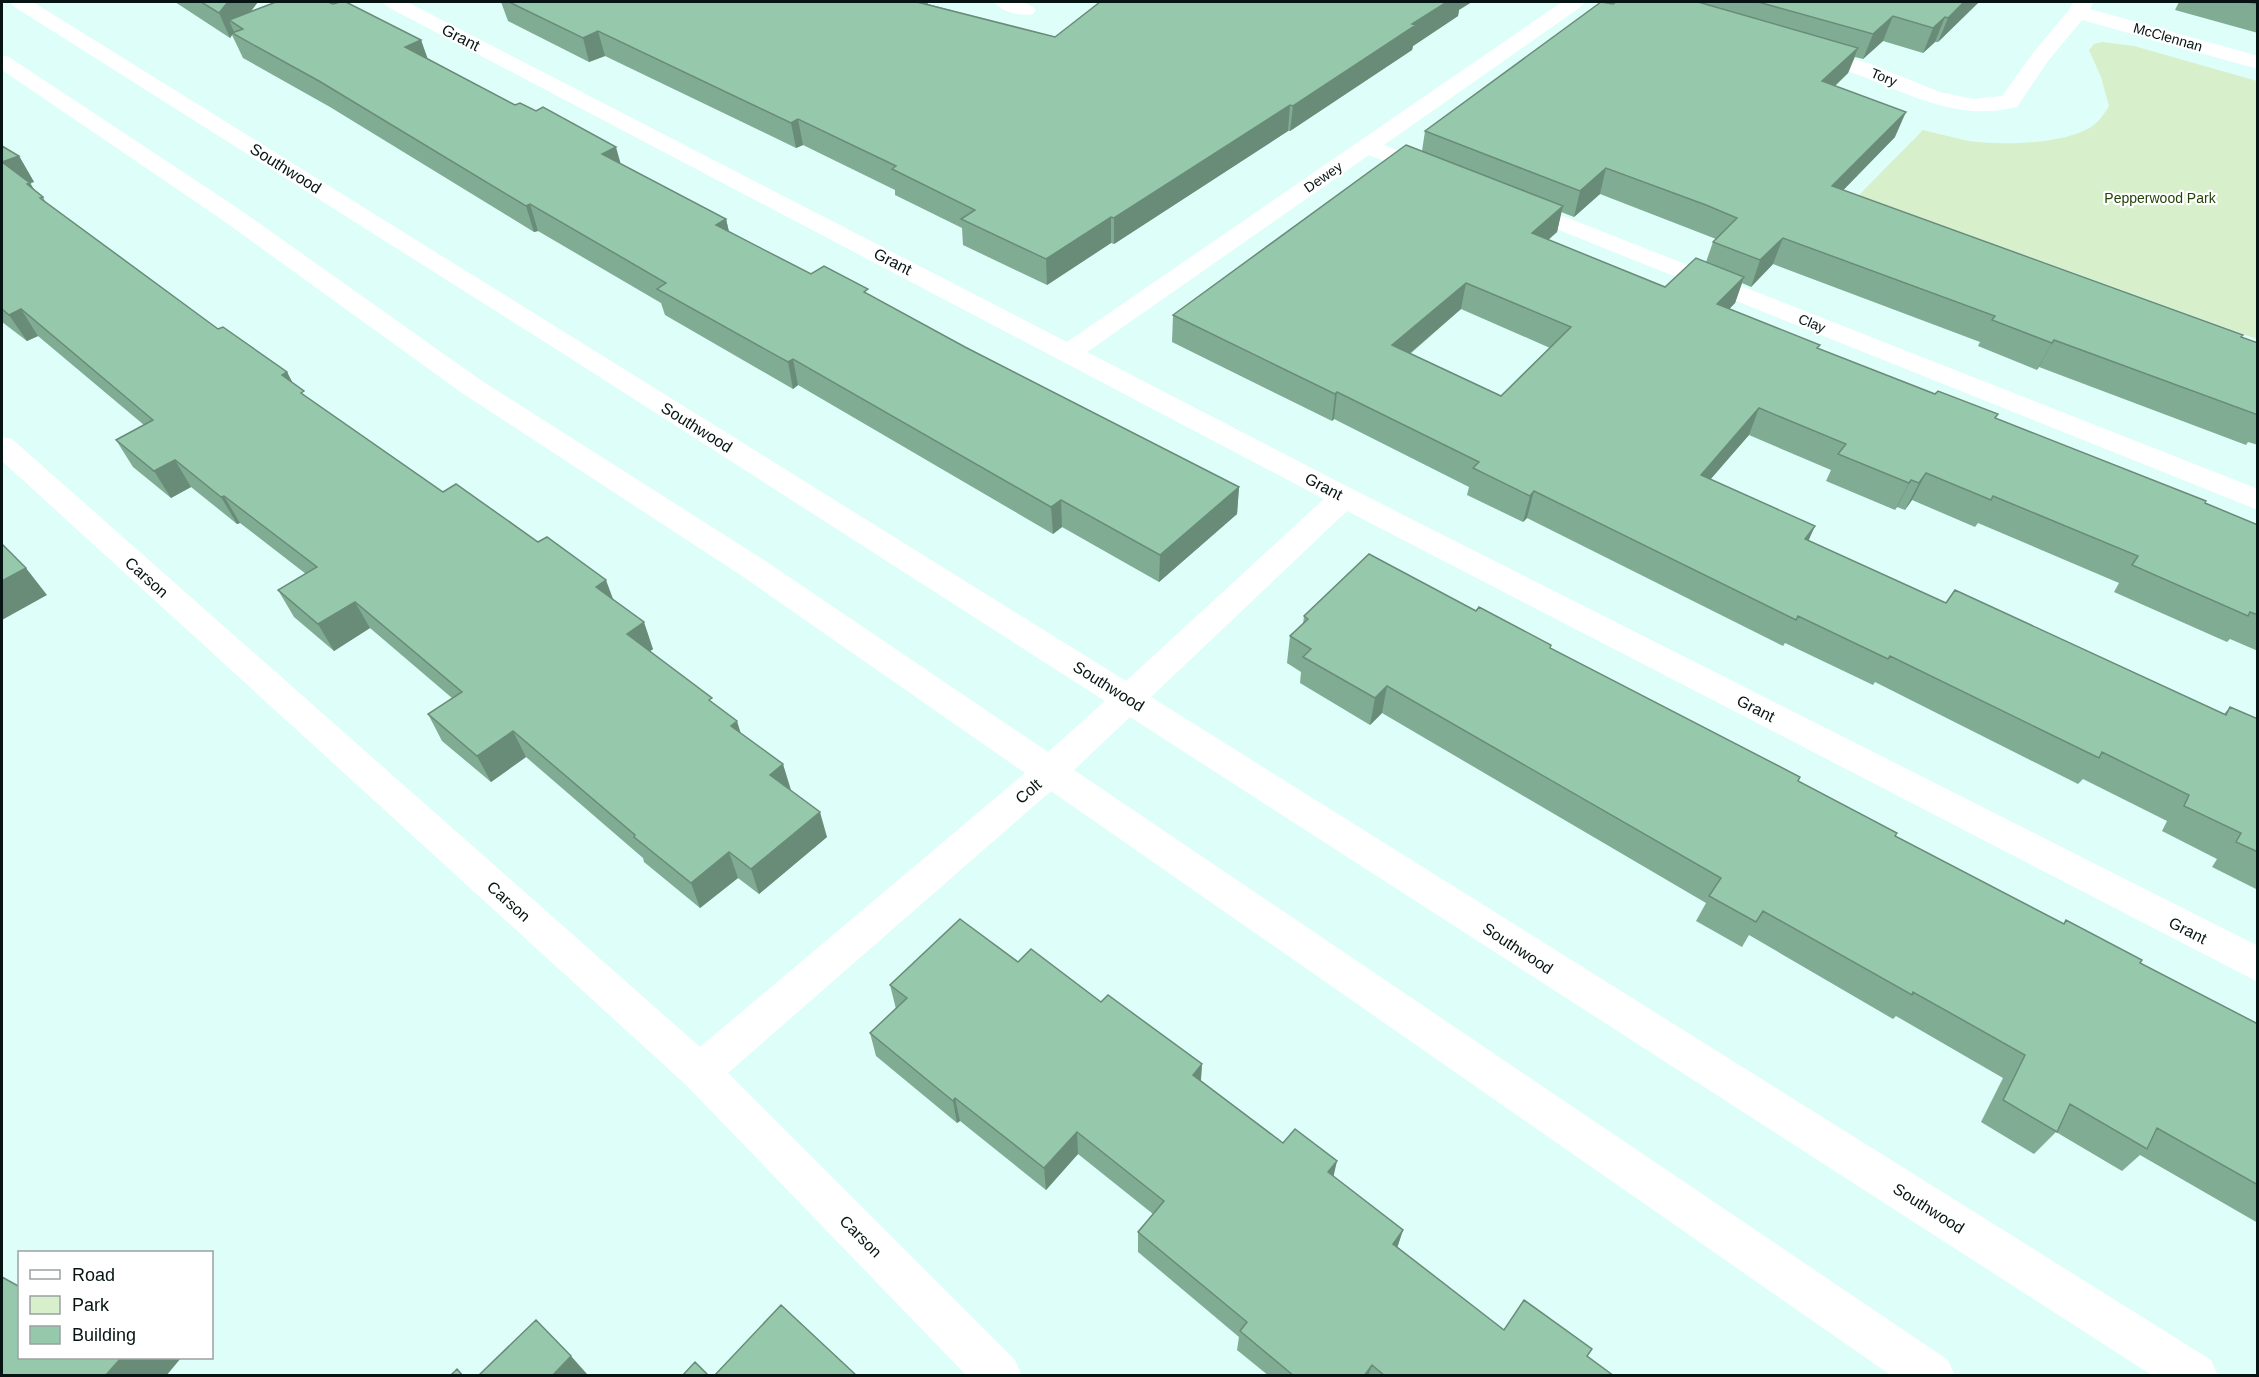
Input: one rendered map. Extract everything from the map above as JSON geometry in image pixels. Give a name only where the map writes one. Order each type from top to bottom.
[{"type":"street","name":"Southwood","points":[[20,2],[1129,698],[1535,959],[2195,1376]]},
{"type":"street","name":"Grant","points":[[393,2],[1344,496],[2258,965]]},
{"type":"street","points":[[1004,2],[1026,10]]},
{"type":"street","name":"Dewey","points":[[1070,352],[1575,2]]},
{"type":"street","name":"Tory","points":[[1783,45],[1860,68],[1933,97],[1973,106],[2009,102],[2040,57],[2080,7]]},
{"type":"street","name":"McClennan","points":[[2080,7],[2258,63]]},
{"type":"street","points":[[2,61],[230,214],[472,387],[753,568],[1932,1376]]},
{"type":"street","points":[[1367,146],[1456,181]]},
{"type":"street","name":"Clay","points":[[1490,195],[2258,500]]},
{"type":"street","name":"Carson","points":[[6,456],[700,1072],[999,1376]]},
{"type":"street","name":"Colt","points":[[700,1072],[1051,771],[1344,496]]},
{"type":"green space","name":"Pepperwood Park","points":[[2102,42],[2134,46],[2257,81],[2257,339],[1859,195],[1923,130],[1977,142],[2011,143],[2047,141],[2079,133],[2091,127],[2109,106],[2101,77],[2089,50],[2094,44]]},
{"type":"building","points":[[201,2],[228,2],[219,13]]},
{"type":"building","points":[[276,2],[328,2],[333,4],[346,2],[421,40],[405,47],[515,105],[520,103],[536,111],[543,107],[616,147],[602,154],[726,219],[716,225],[811,274],[824,266],[868,289],[864,292],[965,347],[1239,487],[1160,555],[1061,500],[1051,507],[793,359],[788,362],[657,289],[666,283],[530,204],[526,206],[319,81],[232,33],[243,29],[229,20]]},
{"type":"building","points":[[509,2],[917,2],[1055,37],[1100,2],[1447,2],[1293,106],[1290,105],[1046,259],[961,219],[975,210],[892,169],[896,166],[798,119],[791,123],[598,31],[583,38]]},
{"type":"building","points":[[1601,2],[1613,4],[1616,2],[1698,2],[1858,48],[1822,81],[1906,112],[1832,186],[2243,335],[2241,337],[2258,343],[2258,415],[2054,340],[2052,343],[1992,320],[1995,316],[1783,238],[1760,260],[1713,242],[1737,218],[1606,168],[1580,191],[1425,131]]},
{"type":"building","points":[[1758,2],[1964,2],[1948,18],[1945,17],[1933,28],[1893,16],[1873,34]]},
{"type":"building","points":[[1406,145],[1563,206],[1532,233],[1665,287],[1696,258],[1744,277],[1717,304],[1820,345],[1817,348],[1935,394],[1938,391],[1998,414],[1995,418],[2206,501],[2205,503],[2258,525],[2258,615],[2250,612],[2248,616],[2132,565],[2138,556],[1993,496],[1991,500],[1926,473],[1919,483],[1911,480],[1909,483],[1838,454],[1846,444],[1759,408],[1701,475],[1815,526],[1805,539],[1946,603],[1955,590],[2226,715],[2230,707],[2258,719],[2258,852],[2236,842],[2241,833],[2184,806],[2189,795],[2102,752],[2099,758],[1890,656],[1888,659],[1798,616],[1796,620],[1534,491],[1530,496],[1473,468],[1479,462],[1173,315]],"holes":[[[1466,283],[1571,327],[1501,396],[1392,345]]]},
{"type":"building","points":[[2,146],[19,156],[2,162]]},
{"type":"building","points":[[2,162],[30,183],[27,184],[43,197],[40,198],[218,329],[223,327],[287,372],[282,375],[304,391],[301,393],[443,492],[456,484],[538,542],[547,537],[606,580],[596,587],[644,622],[627,634],[712,698],[709,700],[737,721],[731,726],[783,764],[770,775],[820,812],[751,869],[729,852],[691,883],[634,837],[635,835],[513,731],[477,756],[428,714],[462,692],[355,602],[318,624],[278,590],[317,567],[224,496],[221,497],[175,460],[154,471],[116,440],[153,420],[21,309],[9,315],[2,309]]},
{"type":"building","points":[[2,544],[26,568],[2,581]]},
{"type":"building","points":[[1369,554],[1476,611],[1479,607],[1551,645],[1550,648],[1800,777],[1798,781],[1897,833],[1895,836],[2064,924],[2066,920],[2142,960],[2140,963],[2258,1024],[2258,1185],[2157,1128],[2147,1149],[2070,1104],[2057,1132],[2003,1100],[2025,1055],[1913,992],[1912,995],[1763,911],[1756,922],[1709,896],[1721,878],[1387,686],[1375,698],[1303,657],[1311,649],[1290,636],[1308,619],[1304,616]]},
{"type":"building","points":[[960,919],[1018,962],[1031,949],[1101,1002],[1108,995],[1202,1064],[1193,1075],[1283,1143],[1295,1129],[1337,1161],[1328,1172],[1403,1230],[1393,1244],[1504,1330],[1524,1300],[1592,1349],[1587,1356],[1614,1376],[1385,1376],[1372,1365],[1364,1376],[1294,1376],[1240,1331],[1247,1322],[1138,1232],[1164,1201],[1077,1132],[1044,1168],[955,1098],[953,1101],[870,1033],[907,998],[890,985]]},
{"type":"building","points":[[2,1277],[18,1286],[18,1359],[120,1359],[105,1376],[2,1376]]},
{"type":"building","points":[[781,1305],[857,1376],[714,1376]]},
{"type":"building","points":[[536,1320],[571,1356],[552,1376],[478,1376]]},
{"type":"building","points":[[695,1362],[709,1376],[682,1376]]},
{"type":"building","points":[[457,1369],[463,1376],[450,1376]]}]
